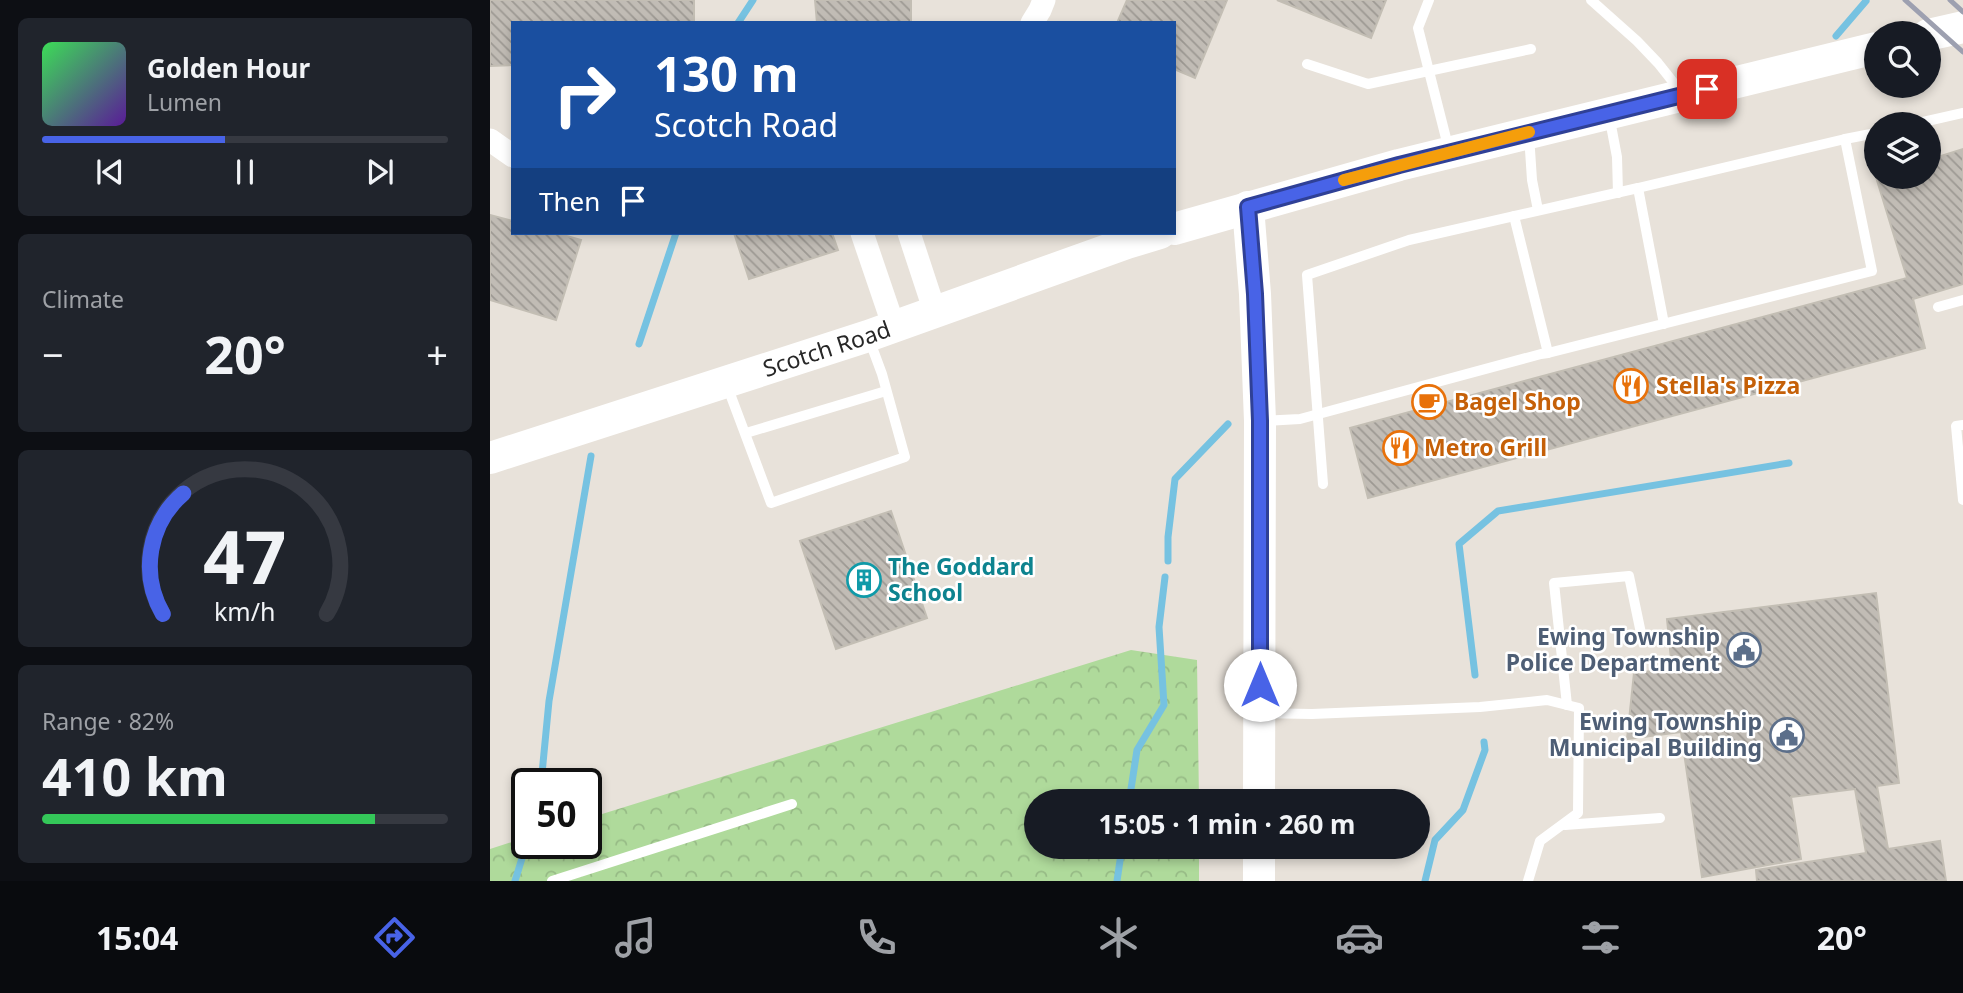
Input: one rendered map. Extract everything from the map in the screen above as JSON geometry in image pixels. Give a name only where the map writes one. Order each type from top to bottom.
[{"type":"main road","points":[[1941,33],[1963,27]]},
{"type":"main road","points":[[1176,228],[1450,152],[1864,51]]},
{"type":"main road","points":[[1248,207],[1255,294],[1260,421],[1259,789]]},
{"type":"main road","name":"Scotch Road","points":[[490,458],[881,331],[1153,235]]},
{"type":"main road","points":[[1259,859],[1259,881]]},
{"type":"street","points":[[1033,21],[1044,0]]},
{"type":"street","points":[[490,140],[511,155]]},
{"type":"street","points":[[862,235],[881,331]]},
{"type":"street","points":[[910,235],[936,312]]},
{"type":"lane","points":[[1429,0],[1418,28],[1450,152]]},
{"type":"lane","points":[[1591,0],[1637,41],[1683,94]]},
{"type":"lane","points":[[1307,64],[1368,84],[1531,49]]},
{"type":"lane","points":[[1608,113],[1617,157],[1618,193]]},
{"type":"lane","points":[[1941,118],[1963,114]]},
{"type":"lane","points":[[1529,132],[1532,180],[1538,210]]},
{"type":"lane","points":[[1323,484],[1307,275],[1409,240],[1864,135]]},
{"type":"lane","points":[[1260,421],[1300,419],[1871,271],[1844,139]]},
{"type":"lane","points":[[1638,188],[1664,324]]},
{"type":"lane","points":[[1514,216],[1548,353]]},
{"type":"lane","points":[[1938,307],[1963,300]]},
{"type":"lane","points":[[726,383],[771,503],[905,457],[887,391],[881,331]]},
{"type":"lane","points":[[746,433],[887,391]]},
{"type":"lane","points":[[1963,425],[1956,426],[1963,500]]},
{"type":"lane","points":[[1567,705],[1554,583],[1629,576],[1643,638]]},
{"type":"lane","points":[[1260,713],[1312,715],[1480,707],[1547,700],[1579,708],[1578,813],[1539,841],[1528,881]]},
{"type":"lane","points":[[552,881],[792,804]]},
{"type":"lane","points":[[1562,825],[1660,818]]},
{"type":"green space","points":[[1131,650],[1197,660],[1199,789],[1024,789],[1024,859],[1199,859],[1199,881],[490,881],[490,849],[511,842],[511,859],[602,859],[602,814]]},
{"type":"building","points":[[490,0],[694,0],[694,21],[511,21],[511,65],[490,66]]},
{"type":"building","points":[[815,0],[911,0],[911,21],[817,21]]},
{"type":"building","points":[[1127,0],[1227,0],[1195,78],[1176,70],[1176,21],[1118,21]]},
{"type":"building","points":[[1277,0],[1386,0],[1371,38]]},
{"type":"building","points":[[1963,149],[1963,284],[1913,299],[1925,348],[1368,498],[1350,428],[1907,278],[1880,189],[1941,189],[1941,156]]},
{"type":"building","points":[[490,215],[511,220],[511,235],[563,235],[581,240],[556,320],[490,300]]},
{"type":"building","points":[[735,235],[833,235],[838,250],[749,279]]},
{"type":"building","name":"The Goddard School","points":[[891,511],[927,618],[836,649],[800,541]]},
{"type":"building","name":"Ewing Township Municipal Building","points":[[1876,593],[1899,783],[1877,786],[1888,849],[1940,841],[1946,881],[1757,881],[1756,870],[1866,853],[1855,789],[1791,797],[1801,859],[1702,877],[1681,732],[1627,739],[1634,673],[1672,669],[1667,619]]},
{"type":"waterway","points":[[739,21],[753,0]]},
{"type":"waterway","points":[[1836,36],[1866,1]]},
{"type":"waterway","points":[[639,344],[675,235]]},
{"type":"waterway","points":[[1168,561],[1175,479],[1228,424]]},
{"type":"waterway","points":[[543,768],[549,701],[591,456]]},
{"type":"waterway","points":[[1475,675],[1459,544],[1498,511],[1789,463]]},
{"type":"waterway","points":[[1131,789],[1137,750],[1164,705],[1159,627],[1165,577]]},
{"type":"waterway","points":[[1425,881],[1435,840],[1463,810],[1485,750],[1484,742]]},
{"type":"waterway","points":[[515,881],[522,859]]},
{"type":"waterway","points":[[1117,881],[1120,859]]},
{"type":"railway","points":[[1905,0],[1963,52]]},
{"type":"railway","points":[[1950,0],[1963,12]]},
{"type":"slow traffic","points":[[1344,180],[1529,132]]},
{"type":"place","name":"Stella's Pizza","points":[[1631,386]]},
{"type":"place","name":"Bagel Shop","points":[[1429,402]]},
{"type":"place","name":"Metro Grill","points":[[1400,448]]},
{"type":"place","name":"The Goddard School","points":[[864,580]]},
{"type":"place","name":"Ewing Township Police Department","points":[[1744,650]]},
{"type":"place","name":"Ewing Township Municipal Building","points":[[1787,735]]},
{"type":"route","points":[[1260,685],[1260,421],[1255,294],[1248,207],[1399,165],[1707,89]]}]
